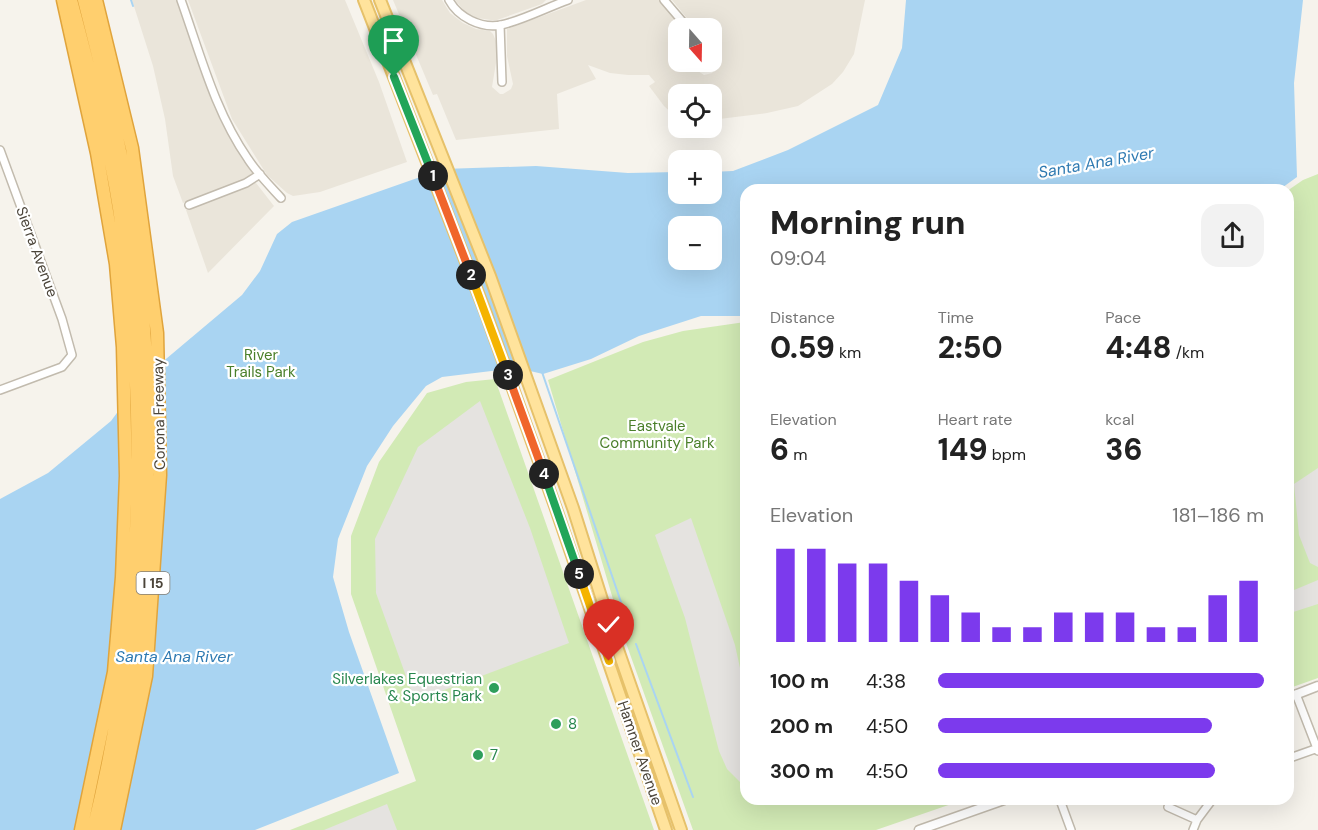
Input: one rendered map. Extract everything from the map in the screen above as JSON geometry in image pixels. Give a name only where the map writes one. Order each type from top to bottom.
[{"type":"highway","name":"I 15","points":[[63,0],[99,165],[116,264],[134,343],[122,577],[114,672],[81,830]]},
{"type":"highway","points":[[71,0],[100,110],[119,206],[131,301],[137,414],[136,529],[124,669],[93,830]]},
{"type":"highway","points":[[84,0],[111,104],[125,177],[138,261],[134,343],[148,399],[147,524],[138,651],[114,793],[105,830]]},
{"type":"highway","name":"Corona Freeway","points":[[96,0],[132,148],[157,333],[160,475],[146,676],[114,830]]},
{"type":"main road","name":"Hamner Avenue","points":[[364,0],[485,311],[555,506],[666,830]]},
{"type":"main road","name":"Hamner Avenue","points":[[380,0],[490,276],[573,508],[616,644],[681,830]]},
{"type":"street","points":[[181,0],[231,132],[248,160],[281,198]]},
{"type":"street","points":[[449,0],[459,14],[477,23],[500,26],[555,2],[568,0]]},
{"type":"street","points":[[664,0],[679,18]]},
{"type":"street","points":[[500,26],[502,82]]},
{"type":"street","name":"Sierra Avenue","points":[[0,150],[62,319],[72,355],[62,367],[0,390]]},
{"type":"street","points":[[189,205],[246,183],[260,174]]},
{"type":"street","points":[[1294,757],[1318,749],[1296,694],[1318,686]]},
{"type":"street","points":[[919,830],[990,805]]},
{"type":"street","points":[[1062,805],[1071,830]]},
{"type":"street","points":[[1193,830],[1208,805]]},
{"type":"street","points":[[1168,807],[1197,820]]},
{"type":"shaded area","points":[[132,0],[178,0],[214,101],[252,169],[253,173],[247,178],[183,203],[173,176],[165,119],[153,66]]},
{"type":"shaded area","points":[[188,0],[345,0],[379,82],[407,162],[320,192],[293,196],[287,193],[267,175],[232,119]]},
{"type":"shaded area","points":[[393,0],[442,0],[450,13],[463,23],[476,29],[490,31],[496,41],[497,57],[492,87],[503,94],[511,89],[513,84],[507,56],[507,29],[586,0],[660,0],[675,18],[668,18],[668,72],[700,72],[704,75],[722,72],[722,18],[687,18],[672,0],[865,0],[854,54],[843,72],[832,84],[798,106],[767,113],[722,119],[722,84],[668,84],[668,110],[649,86],[655,82],[649,75],[610,73],[588,65],[596,79],[557,94],[559,129],[456,140],[437,94],[433,95]]},
{"type":"shaded area","points":[[455,0],[546,0],[542,4],[491,20],[477,18],[466,13]]},
{"type":"shaded area","points":[[256,183],[274,206],[208,273],[186,210]]},
{"type":"shaded area","points":[[480,401],[530,528],[569,643],[415,701],[376,593],[375,539],[418,447]]},
{"type":"shaded area","points":[[1318,468],[1318,567],[1310,563],[1299,535],[1294,484]]},
{"type":"shaded area","points":[[691,518],[735,645],[740,668],[740,782],[727,769],[719,751],[685,618],[655,535]]},
{"type":"shaded area","points":[[1318,580],[1318,604],[1294,612],[1294,590]]},
{"type":"shaded area","points":[[387,804],[397,830],[324,830]]},
{"type":"green space","points":[[1318,174],[1318,678],[1294,687],[1294,186]]},
{"type":"green space","name":"Eastvale Community Park","points":[[740,323],[740,805],[948,805],[876,830],[693,830],[626,643],[548,380],[643,342],[683,331]]},
{"type":"green space","name":"Silverlakes Equestrian & Sports Park","points":[[495,379],[654,830],[290,830],[416,781],[351,594],[351,536],[379,462],[427,393],[466,382]]},
{"type":"water","name":"Santa Ana River","points":[[906,0],[1303,0],[1294,83],[1297,177],[1287,184],[740,184],[740,316],[701,316],[639,336],[591,359],[543,374],[517,368],[442,377],[426,386],[393,426],[367,466],[338,539],[333,577],[349,632],[399,773],[255,830],[0,830],[0,499],[48,473],[111,421],[141,380],[242,295],[260,271],[277,234],[292,222],[443,169],[536,166],[628,173],[668,172],[668,204],[722,204],[722,172],[733,171],[788,150],[878,105],[902,48]]},
{"type":"waterway","points":[[131,0],[133,6]]},
{"type":"waterway","points":[[542,372],[621,602]]},
{"type":"waterway","points":[[636,644],[693,797]]},
{"type":"place","name":"Silverlakes Equestrian & Sports Park","points":[[494,688]]},
{"type":"place","name":"8","points":[[556,724]]},
{"type":"place","name":"7","points":[[478,755]]},
{"type":"route","points":[[394,77],[485,311],[609,661]]},
{"type":"park label","name":"River Trails Park","points":[[261,364]]}]
